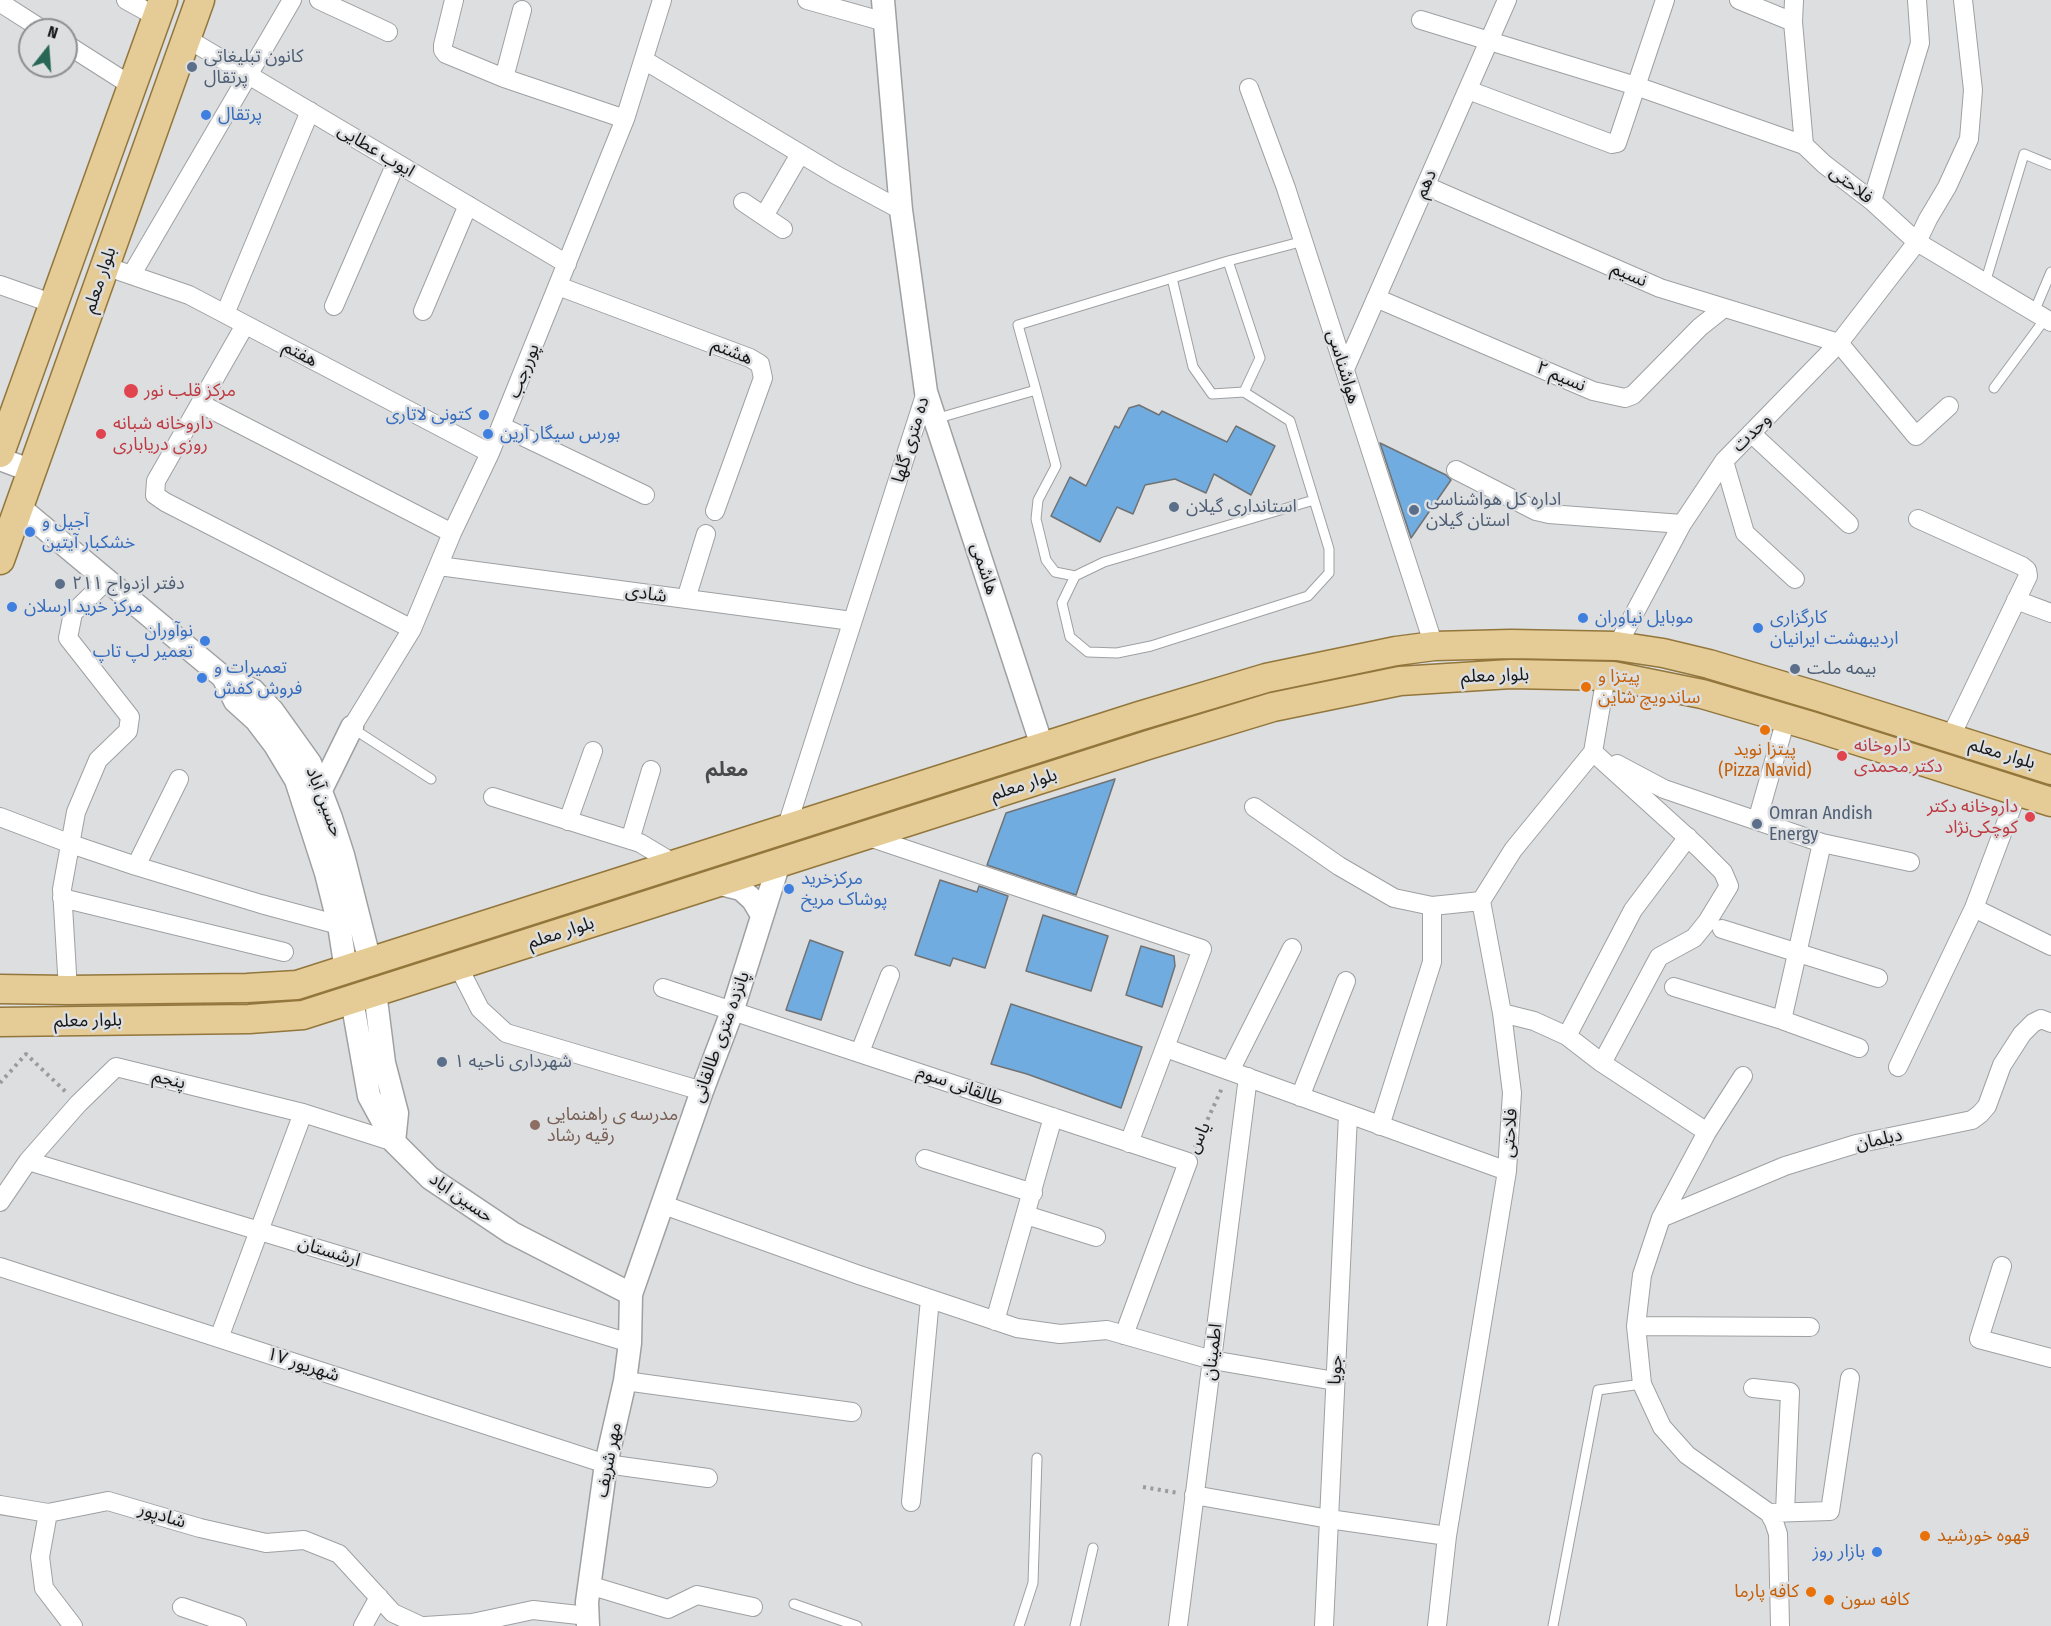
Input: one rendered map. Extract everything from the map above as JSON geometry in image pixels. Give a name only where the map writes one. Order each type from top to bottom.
[{"type":"main road","name":"بلوار معلم","points":[[0,560],[200,0]]},
{"type":"main road","name":"بلوار معلم","points":[[0,453],[160,9]]},
{"type":"main road","name":"بلوار معلم","points":[[0,989],[247,988],[297,985],[1042,746],[1266,678],[1396,651],[1434,646],[1510,644],[1617,646],[1663,653],[1709,664],[2051,770]]},
{"type":"main road","points":[[1606,676],[1617,646]]},
{"type":"main road","name":"بلوار معلم","points":[[0,1022],[249,1019],[303,1015],[1148,745],[1273,707],[1400,681],[1511,674],[1606,676],[1702,694],[1786,718],[2051,802]]},
{"type":"main road","points":[[779,863],[786,829]]},
{"type":"main road","points":[[358,966],[363,996]]},
{"type":"street","points":[[126,0],[160,9]]},
{"type":"street","points":[[132,274],[292,0]]},
{"type":"street","points":[[319,0],[388,32]]},
{"type":"street","points":[[454,0],[443,50],[446,54],[504,78],[625,119]]},
{"type":"street","name":"پوررجب","points":[[312,798],[412,629],[452,533],[490,453],[625,119],[662,0]]},
{"type":"street","points":[[807,0],[884,11]]},
{"type":"street","name":"دهم","points":[[1345,369],[1507,0]]},
{"type":"street","points":[[1468,90],[1612,144],[1617,143],[1665,0]]},
{"type":"street","points":[[1739,0],[1793,22]]},
{"type":"street","points":[[1421,20],[1636,86],[1804,145],[1793,22],[1794,0]]},
{"type":"street","points":[[1872,201],[1920,44],[1917,0]]},
{"type":"street","name":"وحدت","points":[[1617,646],[1682,524],[1724,461],[1839,343],[1917,242],[1947,187],[1969,139],[1973,90],[1963,0]]},
{"type":"street","points":[[4,5],[24,18]]},
{"type":"street","points":[[504,78],[522,10]]},
{"type":"street","name":"ده متری گلها","points":[[786,829],[926,392],[901,210],[884,11]]},
{"type":"street","name":"ایوب عطایی","points":[[186,38],[567,264]]},
{"type":"street","points":[[78,52],[132,86]]},
{"type":"street","points":[[644,60],[800,154],[901,210]]},
{"type":"street","name":"هواشناسی","points":[[1249,88],[1304,242],[1434,646]]},
{"type":"street","points":[[225,314],[310,111]]},
{"type":"street","name":"فلاحتی","points":[[1804,145],[1917,242],[2044,318]]},
{"type":"street","points":[[764,216],[800,154]]},
{"type":"street","points":[[334,306],[396,163]]},
{"type":"street","name":"نسیم","points":[[1426,186],[1660,288],[1839,343]]},
{"type":"street","points":[[743,202],[783,229]]},
{"type":"street","points":[[423,312],[468,205]]},
{"type":"street","name":"هفتم","points":[[105,266],[189,295],[490,453]]},
{"type":"street","points":[[0,285],[54,304]]},
{"type":"street","name":"هشتم","points":[[558,286],[750,358],[760,364],[763,378],[715,511]]},
{"type":"street","name":"نسیم ٢","points":[[1376,298],[1593,391],[1625,398],[1633,394],[1700,327],[1724,308]]},
{"type":"street","points":[[245,325],[156,481],[155,495],[412,629]]},
{"type":"street","points":[[1839,343],[1916,436],[1948,406]]},
{"type":"street","name":"هاشمی","points":[[926,392],[1042,746]]},
{"type":"street","points":[[201,404],[452,533]]},
{"type":"street","points":[[501,426],[645,495]]},
{"type":"street","points":[[1751,434],[1849,524]]},
{"type":"street","points":[[0,459],[32,471]]},
{"type":"street","points":[[1724,461],[1745,533],[1795,579]]},
{"type":"street","points":[[1456,470],[1536,511],[1549,514],[1682,524]]},
{"type":"street","name":"حسین آباد","points":[[20,507],[223,677],[253,690],[272,710],[303,772],[312,798],[339,925],[358,966]]},
{"type":"street","points":[[1918,519],[2027,570],[2028,576],[1950,738]]},
{"type":"street","points":[[686,599],[706,534]]},
{"type":"street","name":"شادی","points":[[439,566],[852,621]]},
{"type":"street","points":[[68,990],[62,890],[76,812],[98,760],[128,731],[130,717],[68,638],[73,613],[106,581]]},
{"type":"street","points":[[2016,600],[2051,613]]},
{"type":"street","points":[[1254,807],[1339,866],[1394,898],[1432,906],[1481,901],[1513,850],[1593,752],[1606,676]]},
{"type":"street","points":[[1757,821],[1786,718]]},
{"type":"street","name":"پوررجب","points":[[303,772],[352,727]]},
{"type":"street","points":[[568,820],[593,751]]},
{"type":"street","points":[[1593,752],[1664,789],[1822,843],[1910,862]]},
{"type":"street","points":[[1593,752],[1688,837],[1723,872],[1729,886],[1695,938],[1659,957],[1602,1063]]},
{"type":"street","points":[[630,840],[651,770]]},
{"type":"street","points":[[136,866],[179,779]]},
{"type":"street","points":[[1898,1067],[1974,908],[2018,791]]},
{"type":"street","points":[[494,797],[640,843],[675,864]]},
{"type":"street","name":"حسین آباد","points":[[312,798],[331,818],[343,855],[358,966]]},
{"type":"street","points":[[0,818],[136,866],[339,925]]},
{"type":"street","points":[[864,836],[1202,949],[1129,1143]]},
{"type":"street","points":[[1567,1036],[1633,910],[1688,837]]},
{"type":"street","points":[[1782,1020],[1822,843]]},
{"type":"street","name":"پانزده متری طالقانی","points":[[632,1294],[702,1091],[733,1009],[779,863]]},
{"type":"street","points":[[717,883],[741,889],[753,900],[762,915]]},
{"type":"street","points":[[62,898],[284,952]]},
{"type":"street","name":"فلاحتی","points":[[1437,1626],[1447,1536],[1507,1171],[1512,1093],[1502,1013],[1481,901]]},
{"type":"street","points":[[1380,1126],[1432,962],[1432,906]]},
{"type":"street","points":[[1974,908],[2051,946]]},
{"type":"street","points":[[1722,929],[1878,978]]},
{"type":"street","points":[[1230,1071],[1292,948]]},
{"type":"street","points":[[458,966],[480,1009],[506,1033],[702,1091]]},
{"type":"street","points":[[860,1053],[890,975]]},
{"type":"street","points":[[1300,1097],[1346,981]]},
{"type":"street","points":[[1674,987],[1782,1020],[1859,1048]]},
{"type":"street","name":"طالقانی سوم","points":[[663,988],[733,1009],[1188,1162]]},
{"type":"street","points":[[363,996],[397,1113],[394,1142]]},
{"type":"street","name":"حسین اباد","points":[[363,996],[359,1041],[369,1096],[394,1142],[430,1178],[512,1233],[632,1294]]},
{"type":"street","points":[[1502,1013],[1534,1021],[1567,1036],[1602,1063],[1707,1132]]},
{"type":"street","name":"دیلمان","points":[[1661,1218],[1785,1166],[1856,1144],[1972,1120],[1986,1106],[2002,1065],[2022,1034],[2033,1023],[2041,1019],[2051,1023]]},
{"type":"street","points":[[1166,1048],[1507,1171]]},
{"type":"street","name":"پنجم","points":[[1,1199],[28,1161],[78,1104],[116,1067],[303,1113],[394,1142]]},
{"type":"street","points":[[1743,1076],[1707,1132],[1661,1218],[1642,1275],[1636,1326],[1642,1384],[1662,1427],[1687,1455],[1777,1512],[1830,1510],[1850,1378]]},
{"type":"street","name":"اطمینان","points":[[1178,1626],[1248,1077]]},
{"type":"street","points":[[219,1338],[303,1113]]},
{"type":"street","name":"جویا","points":[[1324,1626],[1348,1115]]},
{"type":"street","points":[[996,1321],[1053,1117]]},
{"type":"street","points":[[925,1159],[1033,1192]]},
{"type":"street","name":"ارشستان","points":[[28,1161],[630,1343]]},
{"type":"street","name":"یاس","points":[[1124,1335],[1188,1162]]},
{"type":"street","points":[[662,1204],[1017,1328],[1060,1334],[1107,1330],[1212,1360],[1335,1381]]},
{"type":"street","points":[[1026,1215],[1096,1237]]},
{"type":"street","points":[[2002,1266],[1979,1340],[2051,1358]]},
{"type":"street","name":"۱۷ شهریور","points":[[0,1267],[606,1464],[708,1478]]},
{"type":"street","name":"مهر شریف","points":[[588,1621],[589,1585],[606,1464],[625,1382],[630,1343],[632,1294]]},
{"type":"street","points":[[911,1502],[930,1299]]},
{"type":"street","points":[[1636,1326],[1810,1327]]},
{"type":"street","points":[[625,1382],[852,1412]]},
{"type":"street","points":[[1753,1388],[1790,1392],[1774,1522],[1778,1534],[1780,1626]]},
{"type":"street","points":[[1194,1495],[1329,1519],[1447,1536]]},
{"type":"street","name":"شادپور","points":[[48,1513],[108,1500],[200,1528],[266,1543],[304,1540],[339,1554],[393,1613],[423,1626]]},
{"type":"street","points":[[0,1505],[48,1513],[40,1557],[44,1588],[73,1626]]},
{"type":"street","points":[[589,1585],[668,1609],[697,1595],[753,1606]]},
{"type":"street","points":[[363,1626],[379,1597]]},
{"type":"street","points":[[182,1607],[237,1626]]},
{"type":"street","points":[[423,1626],[472,1623],[533,1610],[588,1621]]},
{"type":"lane","points":[[1985,283],[2024,154],[2051,165]]},
{"type":"lane","points":[[1304,242],[1228,261],[1018,326],[1056,466],[1038,500],[1036,519],[1046,560],[1055,572],[1075,576],[1104,562],[1314,500]]},
{"type":"lane","points":[[1228,261],[1260,358],[1244,392]]},
{"type":"lane","points":[[1994,388],[2044,318],[2051,272]]},
{"type":"lane","points":[[1075,576],[1062,603],[1070,637],[1088,652],[1117,653],[1151,646],[1308,596],[1329,573],[1329,549],[1290,421],[1244,392],[1212,394],[1193,366],[1172,278]]},
{"type":"lane","points":[[935,419],[1036,390]]},
{"type":"lane","points":[[352,727],[431,779]]},
{"type":"lane","points":[[1553,1626],[1598,1390],[1642,1384]]},
{"type":"lane","points":[[1019,1626],[1033,1583],[1037,1458]]},
{"type":"lane","points":[[1075,1626],[1093,1548]]},
{"type":"lane","points":[[794,1604],[857,1626]]},
{"type":"path","points":[[0,1083],[26,1054],[78,1104]]},
{"type":"path","name":"یاس","points":[[1188,1162],[1230,1071]]},
{"type":"path","points":[[1143,1487],[1194,1495]]},
{"type":"building","points":[[1139,405],[1159,415],[1162,411],[1227,442],[1236,426],[1275,446],[1251,495],[1214,474],[1206,493],[1175,479],[1145,485],[1133,514],[1117,507],[1100,542],[1051,516],[1070,477],[1086,486],[1115,426],[1119,428],[1129,408]]},
{"type":"building","name":"اداره کل هواشناسی استان گیلان","points":[[1380,443],[1446,475],[1451,480],[1411,538]]},
{"type":"building","points":[[1115,779],[1076,895],[987,865],[1006,813]]},
{"type":"building","points":[[940,880],[977,892],[979,886],[1008,896],[985,968],[953,958],[950,966],[915,955]]},
{"type":"building","points":[[1043,915],[1108,936],[1091,991],[1026,971]]},
{"type":"building","points":[[810,940],[843,952],[821,1020],[786,1010]]},
{"type":"building","points":[[1141,946],[1174,956],[1175,966],[1162,1007],[1126,995]]},
{"type":"building","points":[[1011,1004],[1142,1047],[1121,1108],[1027,1074],[991,1064]]},
{"type":"place","name":"کانون تبلیغاتی پرتقال","points":[[192,67]]},
{"type":"place","name":"پرتقال","points":[[206,115]]},
{"type":"place","name":"مرکز قلب نور","points":[[131,391]]},
{"type":"place","name":"کتونی لاتاری","points":[[484,415]]},
{"type":"place","name":"داروخانه شبانه روزی دریاباری","points":[[101,434]]},
{"type":"place","name":"بورس سیگار آرین","points":[[488,434]]},
{"type":"place","name":"استانداری گیلان","points":[[1174,507]]},
{"type":"place","name":"اداره کل هواشناسی استان گیلان","points":[[1414,510]]},
{"type":"place","name":"آجیل و خشکبار آیتین","points":[[30,532]]},
{"type":"place","name":"دفتر ازدواج ۲۱۱","points":[[60,584]]},
{"type":"place","name":"مرکز خرید ارسلان","points":[[12,607]]},
{"type":"place","name":"موبایل نیاوران","points":[[1583,618]]},
{"type":"place","name":"کارگزاری اردیبهشت ایرانیان","points":[[1758,628]]},
{"type":"place","name":"نوآوران تعمیر لپ تاپ","points":[[205,641]]},
{"type":"place","name":"بیمه ملت","points":[[1795,669]]},
{"type":"place","name":"تعمیرات و فروش کفش","points":[[202,678]]},
{"type":"place","name":"پیتزا و ساندویچ شاین","points":[[1586,687]]},
{"type":"place","name":"پیتزا نوید (Pizza Navid)","points":[[1765,730]]},
{"type":"place","name":"داروخانه دکتر محمدی","points":[[1842,756]]},
{"type":"place","name":"داروخانه دکتر کوچکی‌نژاد","points":[[2030,817]]},
{"type":"place","name":"Omran Andish Energy","points":[[1757,824]]},
{"type":"place","name":"مرکزخرید پوشاک مریخ","points":[[789,889]]},
{"type":"place","name":"شهرداری ناحیه ۱","points":[[442,1062]]},
{"type":"place","name":"مدرسه ی راهنمایی رقیه رشاد","points":[[535,1125]]},
{"type":"place","name":"قهوه خورشید","points":[[1925,1536]]},
{"type":"place","name":"بازار روز","points":[[1877,1552]]},
{"type":"place","name":"کافه پارما","points":[[1811,1592]]},
{"type":"place","name":"کافه سون","points":[[1829,1600]]},
{"type":"district","name":"معلم","points":[[727,770]]}]
